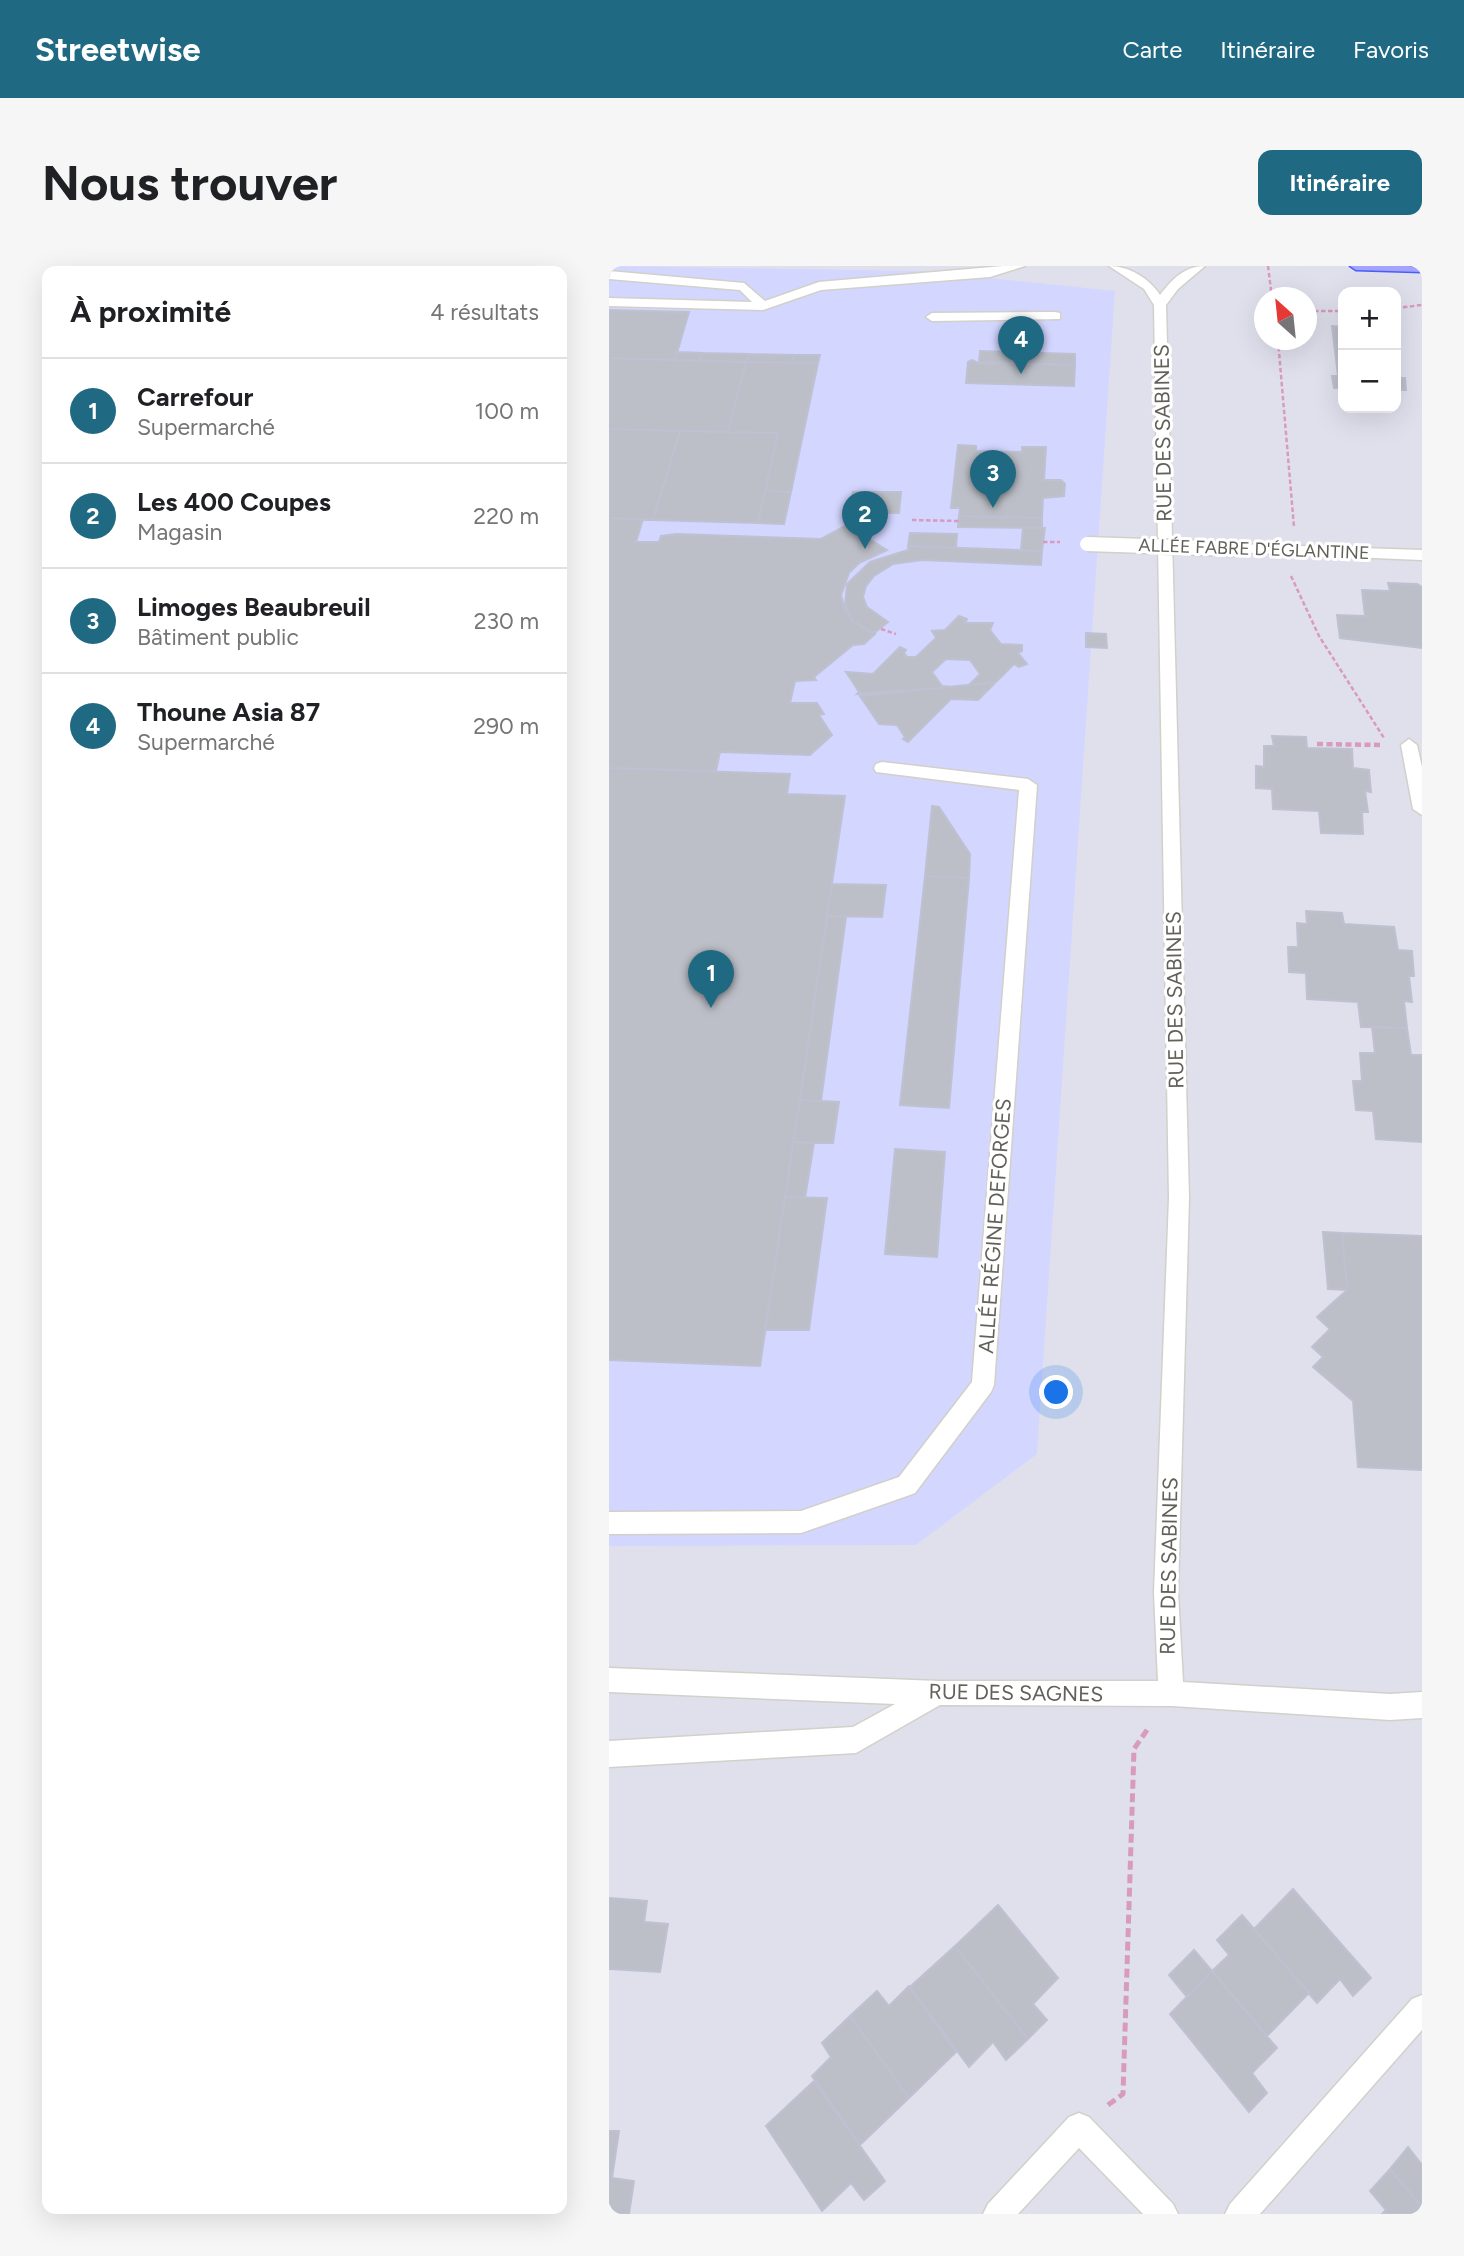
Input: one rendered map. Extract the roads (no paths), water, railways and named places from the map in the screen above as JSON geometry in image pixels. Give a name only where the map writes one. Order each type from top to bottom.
[{"type":"main road","points":[[1356,266],[1422,268]]},
{"type":"street","points":[[609,302],[763,306],[819,286],[990,273],[1019,266]]},
{"type":"street","points":[[1115,266],[1149,287],[1160,305],[1173,286],[1199,266]]},
{"type":"street","points":[[609,275],[744,287],[763,306]]},
{"type":"street","name":"RUE DES SABINES","points":[[1160,305],[1179,1198],[1166,1593],[1167,1656],[1172,1694]]},
{"type":"street","points":[[932,317],[1055,316]]},
{"type":"street","name":"ALLÉE FABRE D'ÉGLANTINE","points":[[1087,544],[1422,555]]},
{"type":"street","points":[[1409,745],[1422,809]]},
{"type":"street","name":"ALLÉE RÉGINE DEFORGES","points":[[609,1523],[801,1522],[907,1485],[983,1385],[1028,785],[882,768]]},
{"type":"street","name":"RUE DES SAGNES","points":[[609,1680],[938,1693],[1172,1694],[1390,1707],[1422,1705]]},
{"type":"street","points":[[609,1754],[856,1740],[938,1693]]},
{"type":"street","points":[[1240,2214],[1422,2009]]},
{"type":"street","points":[[998,2214],[1079,2127],[1163,2214]]},
{"type":"place","name":"Thoune Asia 87","points":[[1021,374]]},
{"type":"place","name":"Limoges Beaubreuil","points":[[993,508]]},
{"type":"place","name":"Les 400 Coupes","points":[[865,549]]},
{"type":"place","name":"Carrefour","points":[[711,1008]]}]
